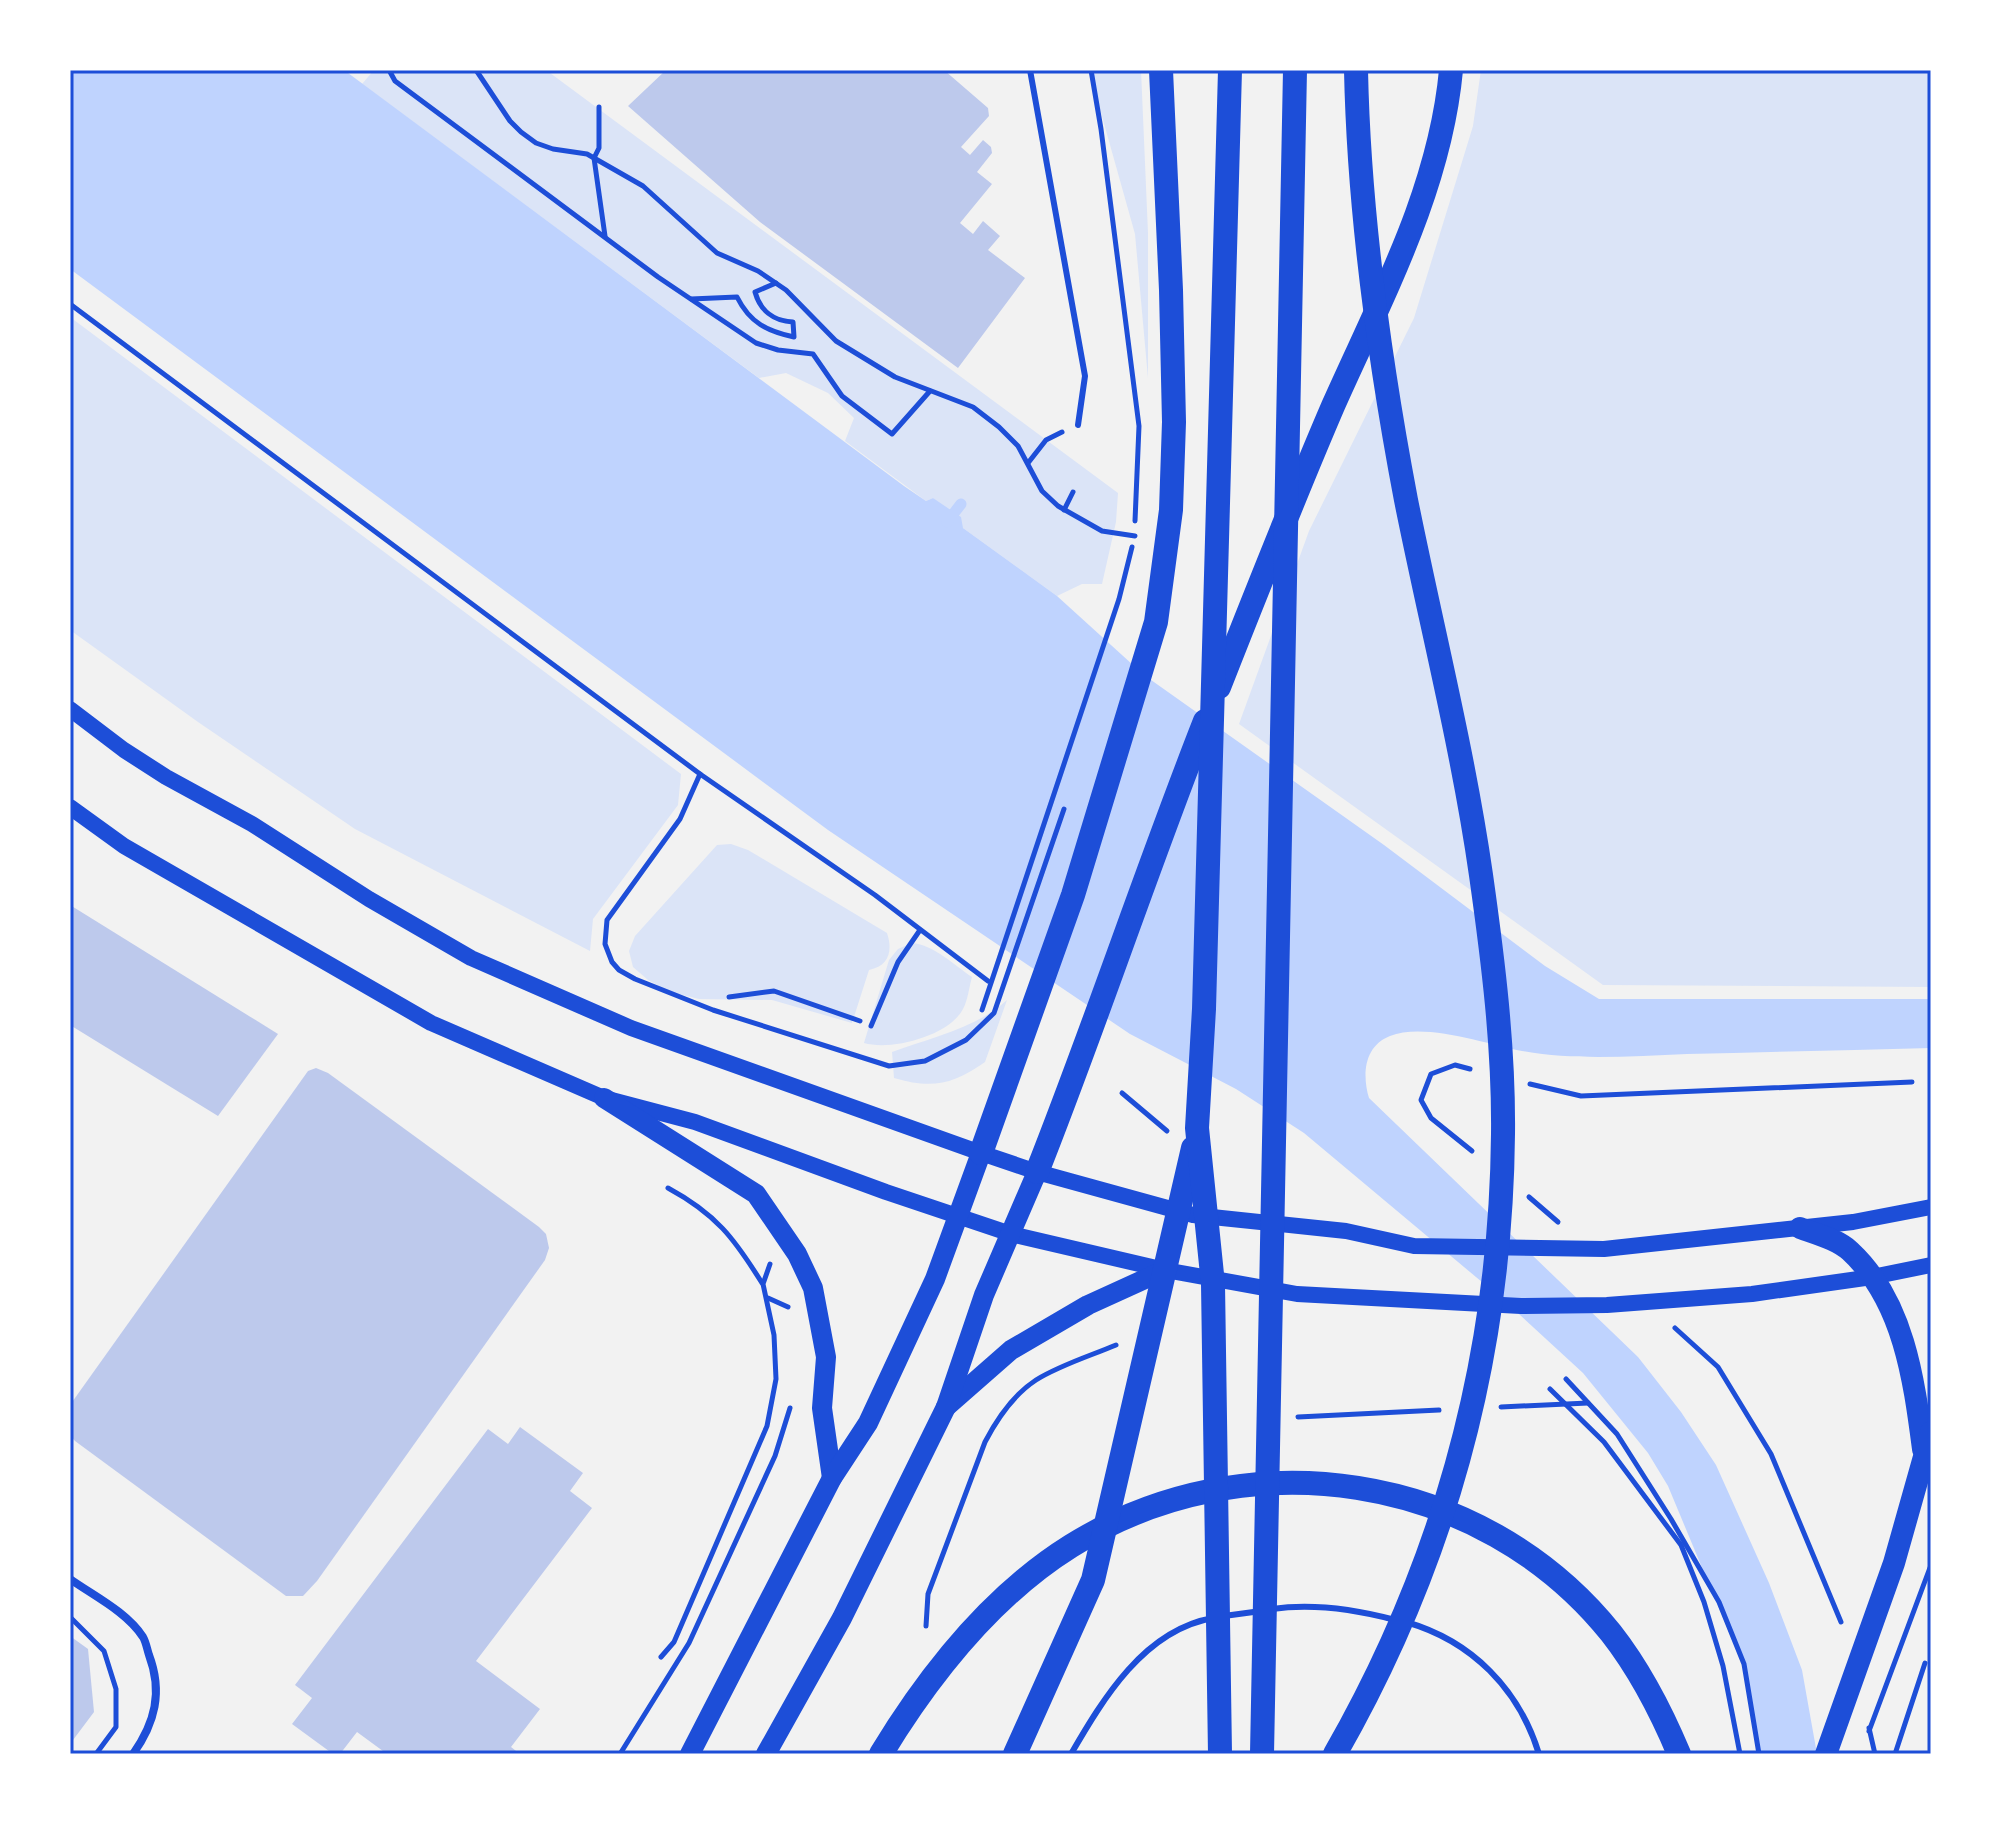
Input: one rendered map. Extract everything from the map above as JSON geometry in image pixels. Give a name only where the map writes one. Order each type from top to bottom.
[{"type":"highway","points":[[981,1153],[1073,895],[1156,622],[1171,510],[1174,422],[1161,70]]},
{"type":"highway","points":[[1037,1172],[1165,822],[1300,482],[1420,209],[1449,94],[1451,70]]},
{"type":"highway","points":[[1220,1754],[1213,1284],[1197,1128],[1204,1009],[1230,76]]},
{"type":"highway","points":[[1262,1754],[1295,78]]},
{"type":"highway","points":[[1335,1754],[1389,1651],[1420,1577],[1440,1524],[1466,1436],[1484,1357],[1495,1283],[1504,1130],[1493,961],[1480,870],[1456,735],[1406,500],[1375,317],[1360,164],[1357,80]]},
{"type":"highway","points":[[1015,1754],[1093,1580],[1197,1128]]},
{"type":"highway","points":[[1800,1228],[1848,1250],[1887,1300],[1910,1364],[1924,1455]]},
{"type":"highway","points":[[1826,1754],[1894,1563],[1931,1432]]},
{"type":"highway","points":[[881,1754],[921,1692],[965,1639],[1011,1594],[1070,1547],[1132,1515],[1204,1490],[1243,1484],[1281,1483],[1353,1487],[1422,1503],[1492,1533],[1524,1554],[1557,1579],[1611,1633],[1651,1693],[1679,1754]]},
{"type":"main road","points":[[70,709],[166,777],[252,824],[379,905],[471,958],[631,1028],[981,1153],[1037,1172],[1193,1215],[1346,1231],[1414,1246],[1590,1249],[1853,1222],[1931,1207]]},
{"type":"main road","points":[[70,807],[124,846],[431,1023],[604,1098],[695,1122],[1011,1234],[1165,1270],[1297,1294],[1521,1306],[1752,1294],[1872,1277],[1931,1265]]},
{"type":"main road","points":[[604,1098],[756,1194],[797,1254],[813,1288],[826,1357],[822,1408],[832,1478]]},
{"type":"main road","points":[[690,1754],[832,1478],[868,1423],[935,1279],[981,1153]]},
{"type":"main road","points":[[766,1754],[842,1618],[946,1407],[984,1295],[1037,1172]]},
{"type":"main road","points":[[946,1407],[1011,1350],[1088,1305],[1165,1270]]},
{"type":"street","points":[[70,1579],[123,1616],[143,1638],[155,1669],[157,1703],[149,1729],[133,1754]]},
{"type":"lane","points":[[1030,70],[1085,376],[1078,425]]},
{"type":"lane","points":[[1071,1754],[1135,1661],[1158,1643],[1208,1618],[1298,1605],[1352,1610],[1411,1623],[1463,1647],[1501,1682],[1514,1700],[1527,1721],[1539,1754]]},
{"type":"path","points":[[389,70],[395,81],[605,237],[756,343],[778,350],[813,354],[842,396],[892,434],[930,391]]},
{"type":"path","points":[[476,70],[510,121],[536,143],[594,158],[643,186],[717,253],[776,283],[836,341],[895,377],[973,407],[999,427],[1018,446],[1042,491],[1064,510],[1102,531],[1135,536]]},
{"type":"path","points":[[982,1010],[1119,599],[1135,536],[1139,426],[1091,70]]},
{"type":"path","points":[[599,107],[599,148],[594,158],[605,237]]},
{"type":"path","points":[[691,299],[737,297],[743,310],[763,328],[794,337],[793,322],[773,317],[758,302],[755,292],[776,283]]},
{"type":"path","points":[[70,304],[700,774],[875,895],[988,981]]},
{"type":"path","points":[[1028,463],[1046,440],[1078,425]]},
{"type":"path","points":[[1064,510],[1073,492]]},
{"type":"path","points":[[700,774],[680,819],[607,920],[605,944],[612,962],[619,970],[713,1010],[889,1066],[925,1061],[966,1040],[994,1013],[1065,805]]},
{"type":"path","points":[[871,1026],[898,962],[920,930]]},
{"type":"path","points":[[729,997],[774,991],[860,1021]]},
{"type":"path","points":[[1122,1093],[1168,1132]]},
{"type":"path","points":[[661,1657],[674,1642],[767,1426],[776,1379],[776,1356],[763,1284],[736,1241],[716,1220],[668,1188]]},
{"type":"path","points":[[763,1284],[774,1252]]},
{"type":"path","points":[[926,1626],[928,1594],[995,1423],[1035,1381],[1126,1340]]},
{"type":"path","points":[[1566,1379],[1617,1434],[1719,1602],[1744,1664],[1759,1754]]},
{"type":"path","points":[[1550,1389],[1604,1442],[1681,1545],[1704,1602],[1723,1666],[1740,1754]]},
{"type":"path","points":[[620,1754],[689,1643],[775,1456],[792,1400]]},
{"type":"path","points":[[1489,1408],[1588,1403]]},
{"type":"path","points":[[1289,1418],[1443,1410]]},
{"type":"path","points":[[1866,1740],[1931,1565]]},
{"type":"path","points":[[70,1617],[104,1651],[116,1689],[116,1727],[96,1754]]},
{"type":"path","points":[[1895,1754],[1925,1663]]},
{"type":"shaded area","points":[[374,70],[546,70],[1118,493],[1116,522],[1102,584],[1082,584],[1057,596],[963,528],[933,498],[926,501],[845,441],[854,418],[828,393],[786,373],[759,378],[362,84]]},
{"type":"shaded area","points":[[1089,70],[1141,70],[1148,233],[1148,378],[1135,234]]},
{"type":"shaded area","points":[[1481,70],[1931,70],[1931,987],[1603,985],[1239,724],[1309,531],[1414,318],[1473,126]]},
{"type":"shaded area","points":[[70,317],[681,774],[678,805],[593,919],[590,951],[355,829],[70,630]]},
{"type":"shaded area","points":[[731,844],[748,850],[887,933],[890,946],[888,957],[881,965],[869,970],[852,1023],[772,1000],[699,999],[670,992],[633,967],[629,951],[635,936],[717,845]]},
{"type":"shaded area","points":[[912,943],[936,951],[972,977],[963,1009],[956,1019],[933,1034],[889,1045],[864,1043],[889,960],[898,949]]},
{"type":"shaded area","points":[[1007,1000],[985,1062],[962,1076],[941,1083],[894,1078],[892,1052],[967,1025]]},
{"type":"water","points":[[70,70],[344,70],[904,486],[926,501],[933,498],[961,517],[963,528],[1057,596],[1144,675],[1384,845],[1545,966],[1599,999],[1931,999],[1931,1048],[1584,1057],[1522,1051],[1420,1031],[1404,1032],[1381,1041],[1367,1062],[1369,1098],[1638,1357],[1681,1412],[1716,1465],[1769,1583],[1802,1670],[1817,1754],[1759,1754],[1743,1666],[1668,1486],[1648,1453],[1583,1373],[1507,1303],[1304,1133],[1236,1089],[1130,1034],[828,830],[70,269]]},
{"type":"building","points":[[666,70],[944,70],[988,108],[989,116],[961,147],[970,155],[983,140],[991,147],[992,153],[977,172],[992,184],[960,223],[973,234],[983,221],[1000,236],[988,250],[1025,278],[958,368],[760,222],[628,106]]},
{"type":"building","points":[[70,905],[278,1034],[218,1116],[70,1025]]},
{"type":"building","points":[[316,1068],[328,1073],[539,1227],[546,1234],[549,1248],[545,1260],[317,1581],[303,1596],[286,1596],[75,1441],[70,1435],[70,1405],[308,1071]]},
{"type":"building","points":[[520,1427],[583,1473],[570,1491],[592,1508],[476,1661],[540,1709],[511,1747],[520,1754],[387,1754],[357,1732],[340,1754],[333,1754],[292,1724],[312,1698],[295,1685],[488,1429],[508,1444]]},
{"type":"building","points":[[70,1636],[88,1649],[94,1712],[70,1744]]},
{"type":"waterway","points":[[947,522],[961,504]]}]
